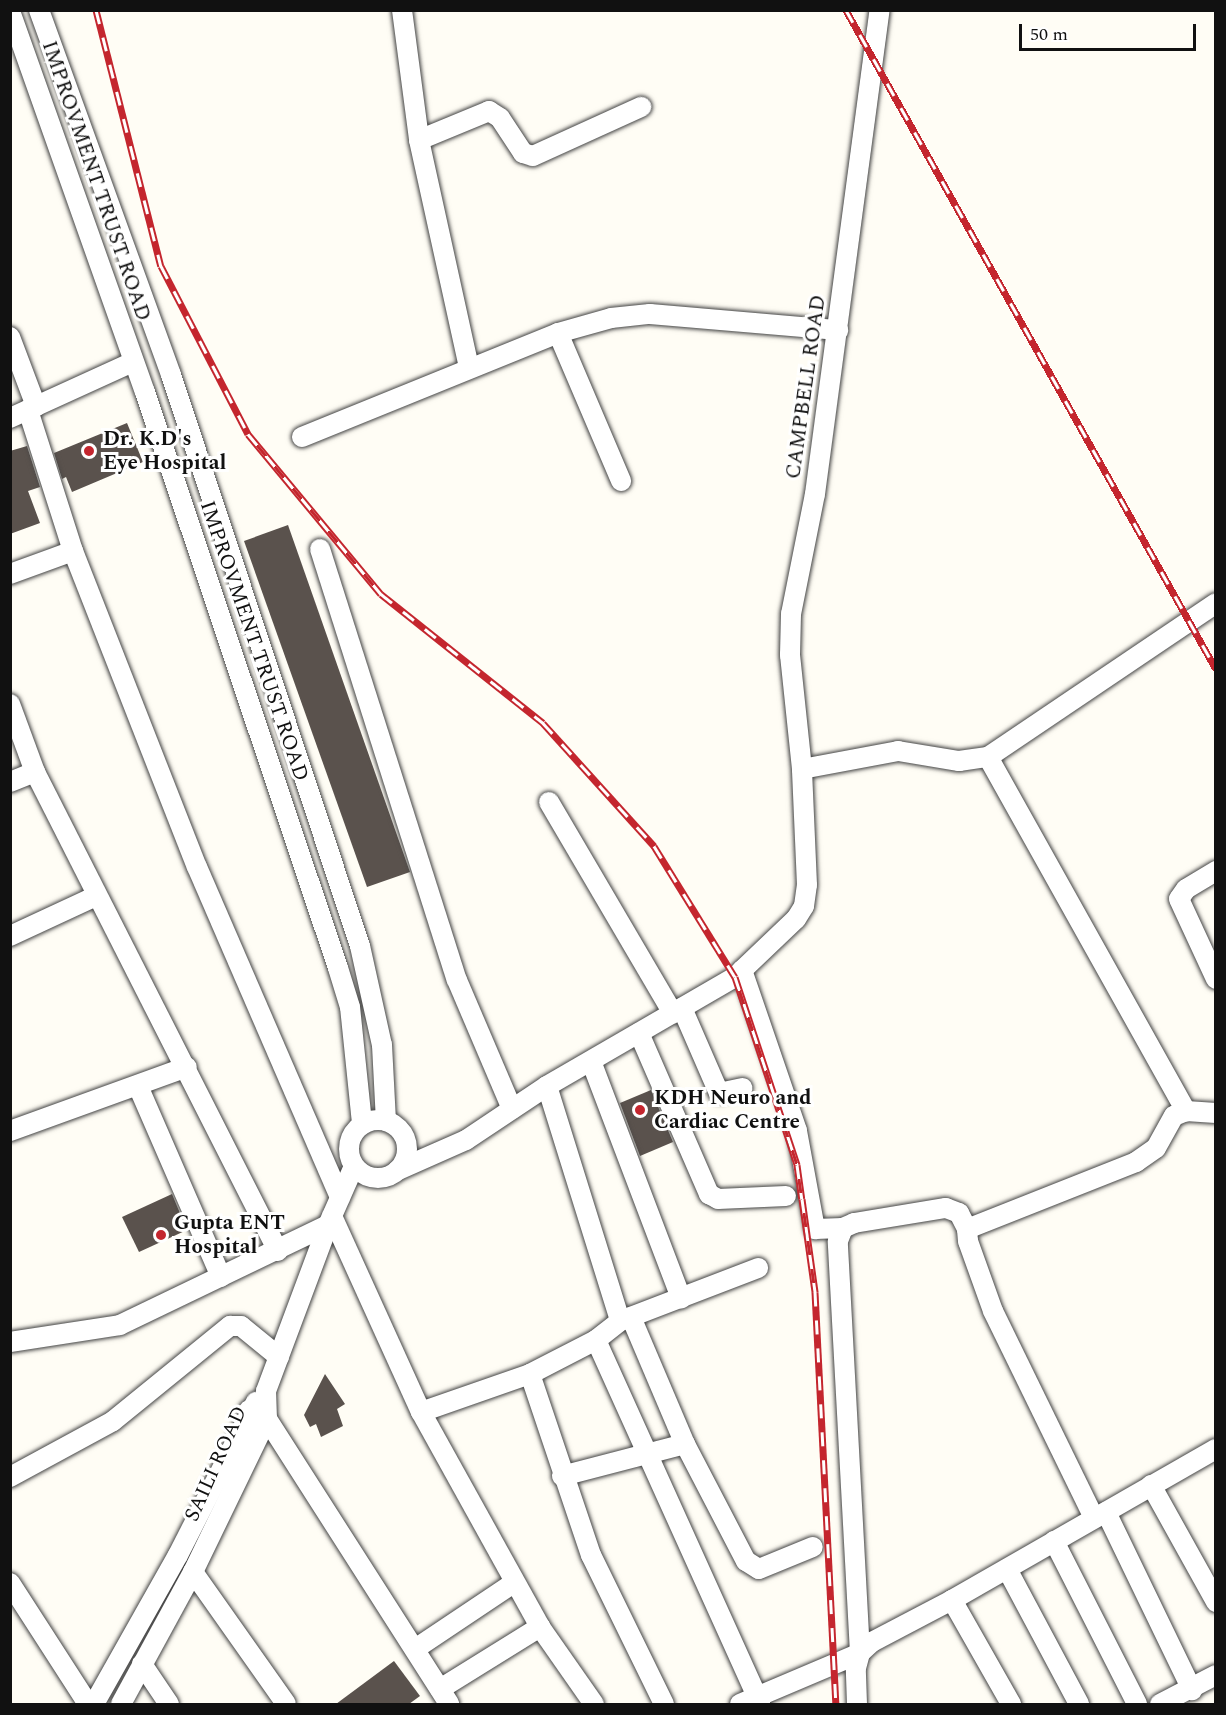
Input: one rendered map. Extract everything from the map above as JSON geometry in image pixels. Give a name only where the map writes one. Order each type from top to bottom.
[{"type":"street","points":[[39,10],[171,375],[360,946],[382,1045],[386,1121]]},
{"type":"street","points":[[402,10],[419,141],[469,367]]},
{"type":"street","name":"CAMPBELL ROAD","points":[[398,1170],[466,1140],[547,1086],[742,970],[796,919],[804,906],[808,855],[802,769],[790,666],[791,614],[815,494],[880,10]]},
{"type":"street","name":"IMPROVMENT TRUST ROAD","points":[[10,11],[145,392],[350,1007],[363,1124]]},
{"type":"street","points":[[419,141],[489,111],[500,118],[523,153],[534,156],[640,107]]},
{"type":"street","points":[[302,437],[469,367],[558,333],[611,318],[650,314],[838,330]]},
{"type":"street","points":[[558,333],[621,481]]},
{"type":"street","points":[[10,337],[25,411],[73,551],[197,867],[340,1197]]},
{"type":"street","points":[[25,411],[133,362]]},
{"type":"street","points":[[145,392],[171,375]]},
{"type":"street","points":[[320,549],[457,980],[512,1108]]},
{"type":"street","points":[[10,574],[73,551]]},
{"type":"street","points":[[802,769],[898,751],[959,761],[988,758],[1215,603]]},
{"type":"street","points":[[10,704],[35,772],[96,896],[187,1067],[278,1251]]},
{"type":"street","points":[[268,758],[293,749]]},
{"type":"street","points":[[988,758],[1186,1111]]},
{"type":"street","points":[[10,782],[35,772]]},
{"type":"street","points":[[549,802],[677,1010],[720,1093],[742,1088]]},
{"type":"street","points":[[1215,872],[1186,889],[1179,899],[1215,979]]},
{"type":"street","points":[[10,936],[96,896]]},
{"type":"street","points":[[742,970],[797,1131],[815,1229],[843,1228],[854,1223],[946,1208],[959,1213],[967,1229],[968,1241],[993,1311],[1192,1690]]},
{"type":"street","points":[[639,1033],[709,1194],[718,1199],[786,1196]]},
{"type":"street","points":[[591,1061],[681,1298]]},
{"type":"street","points":[[10,1131],[187,1067]]},
{"type":"street","points":[[138,1086],[221,1277]]},
{"type":"street","points":[[547,1086],[626,1319],[685,1444],[752,1566],[759,1569],[813,1547]]},
{"type":"street","points":[[967,1229],[1136,1162],[1156,1148],[1168,1121],[1186,1111],[1215,1113]]},
{"type":"street","points":[[386,1121],[397,1127],[407,1148],[398,1170],[375,1178],[354,1166],[349,1155],[351,1144],[354,1132],[363,1124],[386,1121]]},
{"type":"street","name":"SAILI ROAD","points":[[121,1704],[193,1572],[267,1419],[266,1391],[330,1221],[354,1166]]},
{"type":"street","points":[[10,1342],[120,1325],[278,1251],[330,1221],[421,1412],[540,1627],[594,1704]]},
{"type":"street","points":[[843,1228],[838,1240],[860,1653],[856,1668],[857,1704]]},
{"type":"street","points":[[421,1412],[530,1374],[596,1340],[626,1319],[758,1268]]},
{"type":"street","points":[[10,1477],[113,1421],[230,1326],[241,1326],[279,1357]]},
{"type":"street","points":[[596,1340],[752,1702],[860,1653],[872,1642],[952,1600],[1215,1449]]},
{"type":"street","points":[[530,1374],[562,1476],[591,1555],[664,1704]]},
{"type":"street","points":[[94,1704],[178,1555],[249,1410],[266,1391]]},
{"type":"street","points":[[249,1410],[267,1419],[445,1697],[540,1627]]},
{"type":"street","points":[[562,1476],[685,1444]]},
{"type":"street","points":[[1151,1485],[1215,1602]]},
{"type":"street","points":[[1054,1541],[1137,1704]]},
{"type":"street","points":[[1007,1569],[1079,1704]]},
{"type":"street","points":[[193,1572],[286,1704]]},
{"type":"street","points":[[415,1648],[514,1582]]},
{"type":"street","points":[[10,1583],[88,1704]]},
{"type":"street","points":[[952,1600],[1011,1704]]},
{"type":"street","points":[[142,1664],[169,1704]]},
{"type":"street","points":[[1160,1704],[1192,1690],[1215,1675]]},
{"type":"building","points":[[127,423],[143,462],[72,492],[66,477],[62,479],[54,453]]},
{"type":"building","points":[[27,446],[40,487],[28,491],[40,523],[10,534],[10,451]]},
{"type":"building","points":[[288,525],[410,872],[367,887],[244,541]]},
{"type":"building","points":[[651,1090],[673,1142],[640,1156],[620,1103]]},
{"type":"building","points":[[172,1194],[187,1230],[139,1252],[122,1217]]},
{"type":"building","points":[[325,1374],[345,1404],[337,1409],[343,1426],[321,1437],[316,1424],[310,1427],[304,1415]]},
{"type":"building","points":[[394,1661],[420,1696],[409,1704],[336,1704]]},
{"type":"railway","points":[[96,10],[161,266],[248,434],[381,594],[543,723],[654,846],[735,977],[797,1165],[815,1292],[836,1704]]},
{"type":"railway","points":[[846,10],[1216,669]]},
{"type":"place","name":"Dr. K.D's Eye Hospital","points":[[89,451]]},
{"type":"place","name":"KDH Neuro and Cardiac Centre","points":[[640,1110]]},
{"type":"place","name":"Gupta ENT Hospital","points":[[161,1235]]}]
